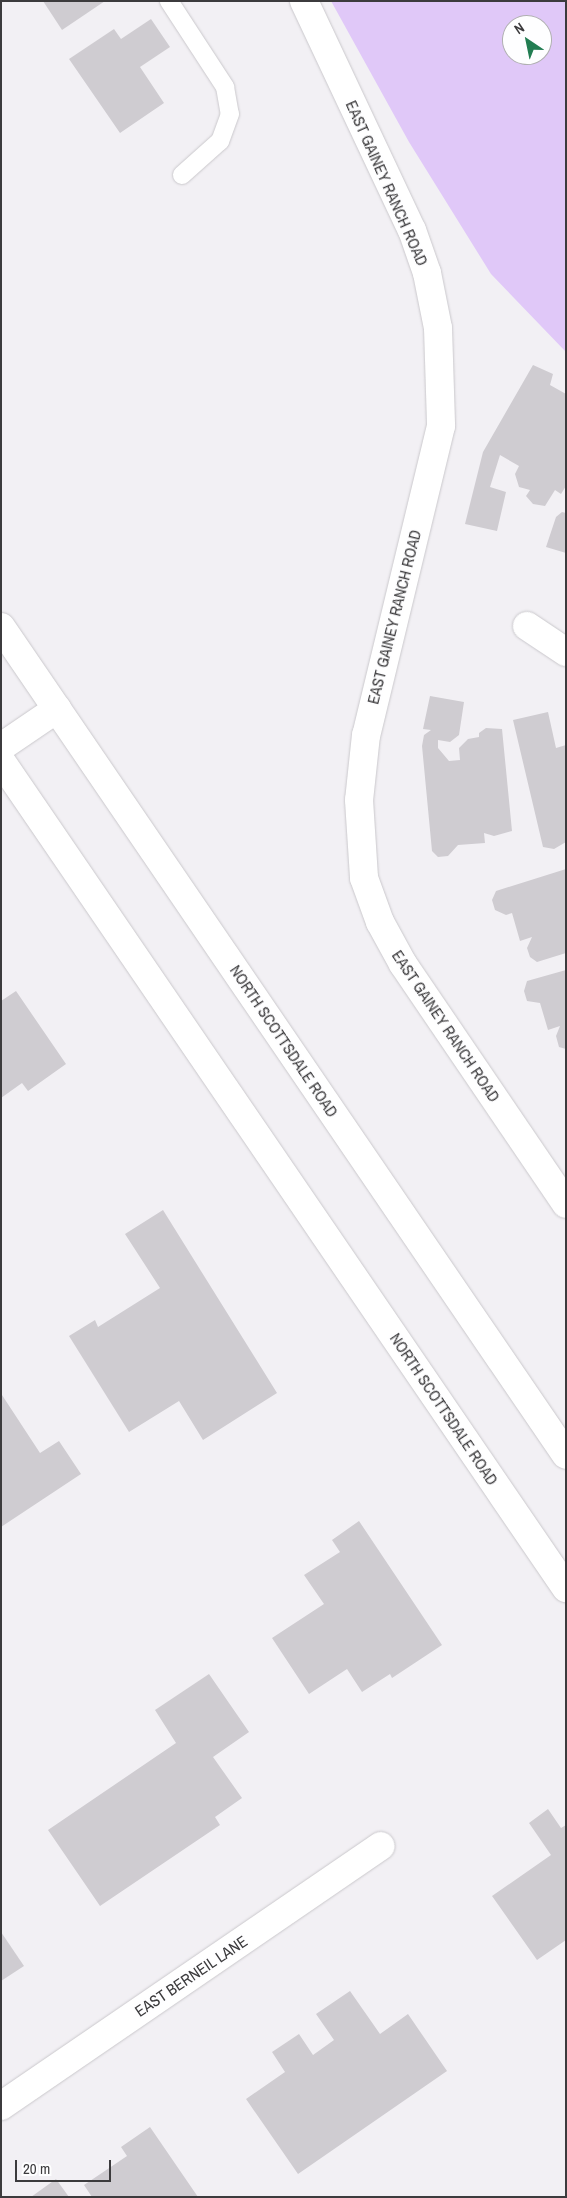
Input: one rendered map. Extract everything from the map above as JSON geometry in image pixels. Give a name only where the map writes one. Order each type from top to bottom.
[{"type":"main road","name":"EAST GAINEY RANCH ROAD","points":[[304,1],[412,230],[427,272],[438,328],[440,426],[366,735],[359,800],[364,878],[380,922],[403,964],[566,1204]]},
{"type":"main road","points":[[527,626],[566,652]]},
{"type":"main road","name":"NORTH SCOTTSDALE ROAD","points":[[1,627],[566,1455]]},
{"type":"main road","points":[[1,747],[57,709]]},
{"type":"main road","name":"NORTH SCOTTSDALE ROAD","points":[[1,761],[566,1588]]},
{"type":"main road","name":"EAST BERNEIL LANE","points":[[1,2106],[381,1846]]},
{"type":"lane","points":[[169,1],[225,87],[230,114],[220,141],[182,175]]},
{"type":"shaded area","points":[[331,1],[566,1],[566,352],[491,274],[409,142]]},
{"type":"building","points":[[43,1],[105,1],[62,30]]},
{"type":"building","points":[[151,19],[170,47],[140,67],[164,103],[120,133],[69,59],[114,29],[121,39]]},
{"type":"building","points":[[533,365],[553,374],[550,385],[566,394],[566,486],[561,494],[555,490],[545,506],[533,504],[526,496],[530,490],[519,487],[515,474],[519,466],[500,455],[490,487],[506,492],[497,531],[465,524],[483,452]]},
{"type":"building","points":[[562,512],[566,513],[566,553],[546,547],[556,517]]},
{"type":"building","points":[[430,696],[464,702],[459,735],[450,742],[438,740],[438,748],[449,761],[460,760],[459,748],[468,739],[479,737],[479,733],[486,728],[502,729],[512,831],[494,836],[484,833],[485,843],[458,845],[448,856],[438,857],[432,851],[422,746],[424,735],[431,730],[423,729]]},
{"type":"building","points":[[548,712],[556,748],[566,745],[566,842],[554,849],[543,847],[513,720]]},
{"type":"building","points":[[566,869],[566,953],[537,962],[530,957],[527,948],[532,937],[520,941],[512,913],[506,915],[495,910],[492,900],[496,891]]},
{"type":"building","points":[[566,970],[566,1049],[559,1047],[556,1036],[560,1026],[548,1030],[540,1003],[527,1001],[524,991],[527,981]]},
{"type":"building","points":[[16,991],[66,1064],[28,1091],[22,1083],[1,1098],[1,1001]]},
{"type":"building","points":[[163,1210],[277,1393],[203,1440],[179,1401],[129,1432],[69,1336],[95,1320],[98,1327],[160,1288],[125,1234]]},
{"type":"building","points":[[2,1395],[40,1453],[59,1441],[81,1474],[1,1527]]},
{"type":"building","points":[[359,1521],[442,1645],[392,1678],[390,1674],[362,1692],[347,1669],[309,1694],[272,1638],[324,1604],[304,1575],[340,1552],[332,1540]]},
{"type":"building","points":[[209,1674],[249,1732],[213,1757],[242,1798],[215,1817],[220,1825],[100,1906],[48,1830],[176,1743],[155,1710]]},
{"type":"building","points":[[548,1809],[561,1828],[566,1825],[566,1940],[537,1960],[492,1896],[551,1855],[529,1823]]},
{"type":"building","points":[[1,1932],[24,1966],[1,1981]]},
{"type":"building","points":[[350,1991],[380,2034],[408,2014],[447,2071],[298,2174],[246,2099],[285,2072],[272,2052],[299,2034],[313,2055],[334,2040],[316,2014]]},
{"type":"building","points":[[150,2127],[198,2197],[92,2197],[84,2185],[127,2156],[121,2147]]},
{"type":"building","points":[[56,2179],[69,2197],[31,2197]]}]
